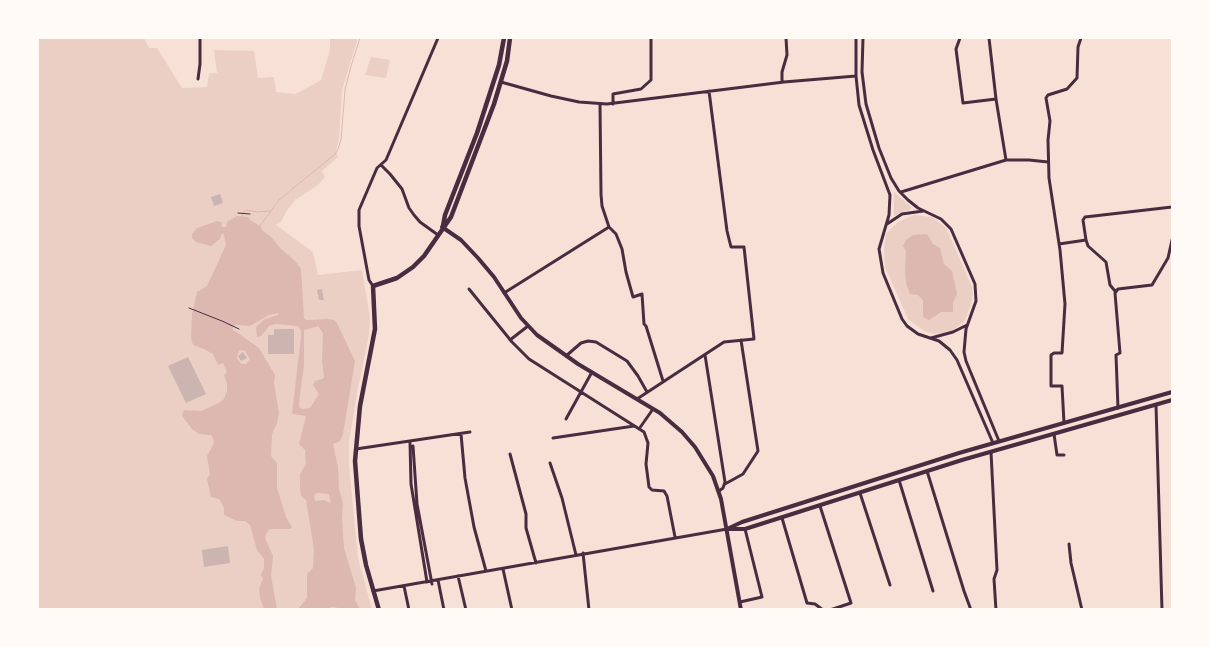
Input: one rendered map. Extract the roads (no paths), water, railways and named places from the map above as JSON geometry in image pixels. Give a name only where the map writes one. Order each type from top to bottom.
[{"type":"main road","points":[[442,227],[500,65],[504,38]]},
{"type":"main road","points":[[379,610],[364,552],[359,523],[356,449],[360,406],[375,329],[373,286],[397,278],[408,271],[424,256],[442,227],[451,217],[501,82],[508,60],[510,38]]},
{"type":"street","points":[[198,78],[200,38]]},
{"type":"street","points":[[373,286],[368,280],[358,216],[360,206],[377,168],[386,160],[438,38]]},
{"type":"street","points":[[613,104],[613,94],[642,89],[651,80],[651,38]]},
{"type":"street","points":[[782,82],[782,72],[787,55],[786,38]]},
{"type":"street","points":[[856,38],[858,100],[872,150],[889,190],[890,208],[879,249],[882,273],[904,323],[914,332],[945,345],[957,360],[993,443]]},
{"type":"street","points":[[862,38],[862,72],[866,104],[884,163],[900,192],[913,204],[941,219],[951,229],[975,284],[976,301],[964,341],[966,361],[999,441]]},
{"type":"street","points":[[967,38],[960,38],[956,50],[963,103],[996,99]]},
{"type":"street","points":[[989,38],[1006,160]]},
{"type":"street","points":[[1064,423],[1062,386],[1051,386],[1051,355],[1062,353],[1064,304],[1059,244],[1050,191],[1048,140],[1050,121],[1046,98],[1048,95],[1067,89],[1076,78],[1078,47],[1081,38]]},
{"type":"street","points":[[501,82],[551,96],[600,104],[613,104],[782,82],[856,76]]},
{"type":"street","points":[[637,399],[724,342],[754,339],[744,247],[730,247],[727,233],[709,91]]},
{"type":"street","points":[[600,104],[602,206],[609,227],[616,234],[622,248],[633,297],[642,294],[644,324],[663,381]]},
{"type":"street","points":[[900,192],[1006,160],[1048,162]]},
{"type":"street","points":[[380,165],[402,189],[414,216],[438,234]]},
{"type":"street","points":[[1118,408],[1116,355],[1120,352],[1115,292],[1110,285],[1106,262],[1088,246],[1083,220],[1085,217],[1172,207]]},
{"type":"street","points":[[887,224],[902,214],[924,211]]},
{"type":"street","points":[[442,227],[461,240],[470,249],[494,277],[521,318],[546,342],[653,409],[675,426],[695,447],[718,490],[742,610]]},
{"type":"street","points":[[504,293],[609,227]]},
{"type":"street","points":[[1059,244],[1086,240]]},
{"type":"street","points":[[1115,292],[1118,289],[1152,284],[1168,258],[1172,240]]},
{"type":"street","points":[[469,289],[510,340],[536,365],[644,432],[648,440],[646,464],[649,487],[652,490],[664,491],[667,496],[675,537]]},
{"type":"street","points":[[929,338],[945,335],[968,324]]},
{"type":"street","points":[[510,340],[528,326]]},
{"type":"street","points":[[718,490],[743,474],[758,451],[741,340]]},
{"type":"street","points":[[566,356],[581,343],[588,341],[596,342],[627,361],[647,392]]},
{"type":"street","points":[[705,355],[725,484]]},
{"type":"street","points":[[566,419],[592,372]]},
{"type":"street","points":[[727,529],[751,519],[999,441],[1172,392]]},
{"type":"street","points":[[373,591],[675,537],[727,529],[744,530],[927,471],[1172,400]]},
{"type":"street","points":[[1156,405],[1162,610]]},
{"type":"street","points":[[639,429],[653,409]]},
{"type":"street","points":[[553,438],[635,426]]},
{"type":"street","points":[[356,449],[470,432]]},
{"type":"street","points":[[461,434],[465,478],[474,527],[486,571]]},
{"type":"street","points":[[1054,434],[1057,455],[1064,455]]},
{"type":"street","points":[[410,442],[411,484],[427,582]]},
{"type":"street","points":[[413,446],[417,504],[432,584]]},
{"type":"street","points":[[991,452],[997,570],[994,579],[996,610]]},
{"type":"street","points":[[510,454],[526,514],[526,528],[536,562]]},
{"type":"street","points":[[550,463],[562,498],[576,555]]},
{"type":"street","points":[[927,471],[971,610]]},
{"type":"street","points":[[899,480],[933,590]]},
{"type":"street","points":[[860,493],[890,586]]},
{"type":"street","points":[[820,506],[851,603],[830,610]]},
{"type":"street","points":[[782,518],[807,603],[815,604],[823,610]]},
{"type":"street","points":[[740,602],[762,597],[744,530]]},
{"type":"street","points":[[1069,544],[1071,563],[1082,610]]},
{"type":"street","points":[[584,554],[589,610]]},
{"type":"street","points":[[502,569],[512,610]]},
{"type":"street","points":[[458,576],[466,610]]},
{"type":"street","points":[[438,580],[444,610]]},
{"type":"street","points":[[404,586],[409,610]]},
{"type":"waterway","points":[[260,226],[279,200],[335,154],[338,149],[341,140],[345,90],[360,38]]},
{"type":"waterway","points":[[242,216],[243,212],[247,210],[257,212],[270,211]]}]
